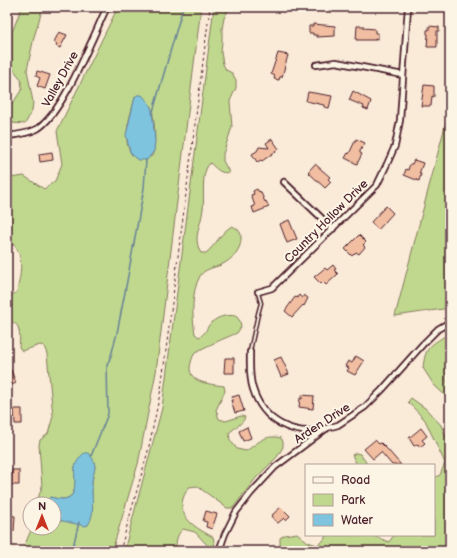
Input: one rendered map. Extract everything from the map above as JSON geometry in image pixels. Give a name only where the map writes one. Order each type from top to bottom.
[{"type":"street","name":"Valley Drive","points":[[7,136],[25,134],[38,128],[58,108],[79,68],[107,7]]},
{"type":"street","name":"Country Hollow Drive","points":[[258,292],[272,288],[377,185],[395,146],[400,120],[408,7]]},
{"type":"street","points":[[316,65],[336,62],[403,75]]},
{"type":"street","points":[[284,182],[333,229]]},
{"type":"street","name":"Arden Drive","points":[[219,551],[225,534],[236,512],[275,467],[328,428],[338,425],[365,407],[438,329],[450,322]]},
{"type":"street","points":[[250,352],[250,373],[253,388],[261,406],[272,419],[298,430],[309,431],[328,428]]},
{"type":"lane","points":[[250,352],[261,303],[258,292]]},
{"type":"path","points":[[120,551],[150,445],[163,375],[210,7]]},
{"type":"green space","points":[[22,7],[43,7],[34,37],[27,70],[33,102],[32,111],[25,124],[12,123],[9,109],[22,89],[21,79],[12,68],[12,32]]},
{"type":"green space","points":[[118,7],[201,7],[156,372],[138,464],[112,551],[22,551],[29,536],[62,536],[62,520],[88,525],[92,508],[92,481],[95,466],[75,466],[74,491],[68,498],[62,499],[62,496],[39,496],[42,487],[39,445],[40,440],[48,434],[53,416],[47,354],[44,346],[40,345],[22,351],[19,347],[20,334],[18,327],[16,324],[7,323],[7,298],[17,292],[21,261],[14,245],[9,244],[7,246],[7,182],[10,178],[24,176],[44,189],[55,181],[62,164],[57,131]],"holes":[[[137,95],[147,101],[154,120],[154,151],[152,156],[138,160],[128,147],[127,130],[135,97]]]},
{"type":"green space","points":[[214,7],[230,7],[224,18],[221,52],[223,64],[226,70],[232,73],[236,80],[236,88],[230,101],[232,127],[223,154],[223,161],[229,172],[221,172],[210,163],[207,167],[204,178],[203,209],[197,241],[198,248],[201,253],[206,253],[232,226],[239,231],[241,241],[236,254],[229,260],[221,265],[206,270],[200,276],[195,289],[193,320],[195,334],[199,337],[212,322],[225,316],[236,316],[240,321],[241,327],[237,333],[195,353],[190,367],[193,377],[197,380],[208,384],[224,386],[225,391],[216,410],[219,419],[226,421],[241,416],[245,417],[240,424],[229,433],[230,440],[237,449],[246,451],[262,440],[271,437],[281,438],[283,447],[277,457],[256,478],[233,508],[227,508],[197,486],[189,487],[182,504],[183,511],[191,523],[213,537],[215,546],[213,548],[209,547],[195,532],[183,529],[176,542],[176,551],[124,551],[162,408]]},
{"type":"green space","points":[[446,122],[450,122],[450,308],[395,316]]},
{"type":"green space","points":[[445,336],[448,345],[446,380],[450,387],[450,400],[434,385],[423,368],[425,356],[429,348]]},
{"type":"green space","points":[[411,398],[425,408],[441,425],[450,447],[450,551],[281,551],[280,538],[284,535],[297,533],[308,542],[317,545],[324,540],[326,536],[374,536],[389,542],[393,536],[435,536],[435,478],[440,475],[445,463],[425,420],[408,402]]},
{"type":"green space","points":[[356,453],[360,454],[367,464],[356,464],[352,455]]},
{"type":"water","points":[[137,95],[142,95],[149,103],[152,110],[155,141],[154,151],[147,160],[138,160],[134,157],[130,152],[126,135],[135,97]]},
{"type":"water","points":[[84,453],[88,453],[94,461],[95,467],[92,482],[92,515],[88,525],[85,526],[62,521],[62,499],[68,498],[74,491],[75,471],[78,460]]},
{"type":"building","points":[[313,24],[335,26],[335,36],[317,37],[317,35],[313,35],[313,33],[309,33],[309,26],[313,26]]},
{"type":"building","points":[[357,26],[375,29],[375,33],[378,33],[378,39],[356,40]]},
{"type":"building","points":[[429,26],[439,27],[439,31],[437,31],[437,47],[427,47],[427,30],[429,30]]},
{"type":"building","points":[[59,32],[67,35],[60,48],[56,46],[57,44],[54,42]]},
{"type":"building","points":[[278,53],[288,55],[282,77],[280,77],[279,80],[274,79],[275,76],[271,74]]},
{"type":"building","points":[[37,71],[50,75],[45,89],[37,86],[40,78],[36,76]]},
{"type":"building","points":[[424,85],[434,86],[434,97],[432,96],[431,106],[421,106]]},
{"type":"building","points":[[353,91],[371,101],[368,110],[363,108],[364,106],[349,100]]},
{"type":"building","points":[[308,92],[332,96],[329,108],[324,107],[324,105],[306,101]]},
{"type":"building","points":[[272,139],[279,149],[262,161],[257,162],[252,154],[257,151],[259,147],[269,148],[266,143]]},
{"type":"building","points":[[356,139],[365,143],[360,151],[362,154],[357,164],[345,158],[348,153],[349,154]]},
{"type":"building","points":[[52,152],[53,160],[40,162],[39,154]]},
{"type":"building","points":[[414,160],[423,163],[419,174],[421,174],[419,181],[404,175],[406,169],[408,170],[410,164],[412,164]]},
{"type":"building","points":[[315,164],[330,177],[328,179],[331,182],[325,188],[308,172]]},
{"type":"building","points":[[257,189],[259,192],[260,191],[269,207],[254,213],[252,207],[255,206],[251,195],[254,194],[253,191]]},
{"type":"building","points":[[386,206],[393,213],[378,230],[371,222]]},
{"type":"building","points":[[289,220],[297,239],[287,243],[280,224]]},
{"type":"building","points":[[359,235],[366,242],[363,245],[365,247],[359,254],[356,252],[352,256],[345,249]]},
{"type":"building","points":[[333,265],[336,269],[334,270],[338,274],[326,285],[323,282],[321,284],[314,277],[325,268],[327,270]]},
{"type":"building","points":[[299,295],[302,298],[304,295],[308,298],[304,306],[303,305],[292,317],[285,311],[295,297],[297,298]]},
{"type":"building","points":[[356,356],[364,361],[355,375],[347,371],[349,368],[345,366],[348,361],[352,363]]},
{"type":"building","points":[[281,357],[289,374],[281,377],[274,360]]},
{"type":"building","points":[[225,358],[234,358],[234,373],[224,373]]},
{"type":"building","points":[[11,370],[16,383],[10,386],[7,380],[7,372]]},
{"type":"building","points":[[239,395],[244,411],[235,413],[231,400],[233,400],[232,397]]},
{"type":"building","points":[[302,395],[314,396],[313,409],[299,407],[300,398],[302,399]]},
{"type":"building","points":[[14,409],[22,409],[22,424],[15,424]]},
{"type":"building","points":[[247,427],[251,438],[243,441],[239,431]]},
{"type":"building","points":[[421,428],[427,436],[422,440],[425,443],[420,447],[418,444],[414,446],[409,438]]},
{"type":"building","points":[[375,440],[379,444],[381,443],[400,464],[391,464],[381,452],[373,459],[364,449]]},
{"type":"building","points":[[12,470],[19,470],[19,485],[11,485]]},
{"type":"building","points":[[281,507],[290,516],[286,520],[284,518],[278,523],[271,516]]},
{"type":"building","points":[[206,511],[217,514],[212,529],[206,527],[207,522],[203,521]]},
{"type":"building","points":[[7,515],[15,516],[14,531],[7,531]]},
{"type":"waterway","points":[[152,115],[183,7]]},
{"type":"waterway","points":[[91,456],[108,414],[107,365],[117,333],[125,292],[144,188],[146,160]]},
{"type":"waterway","points":[[72,551],[79,522]]}]
